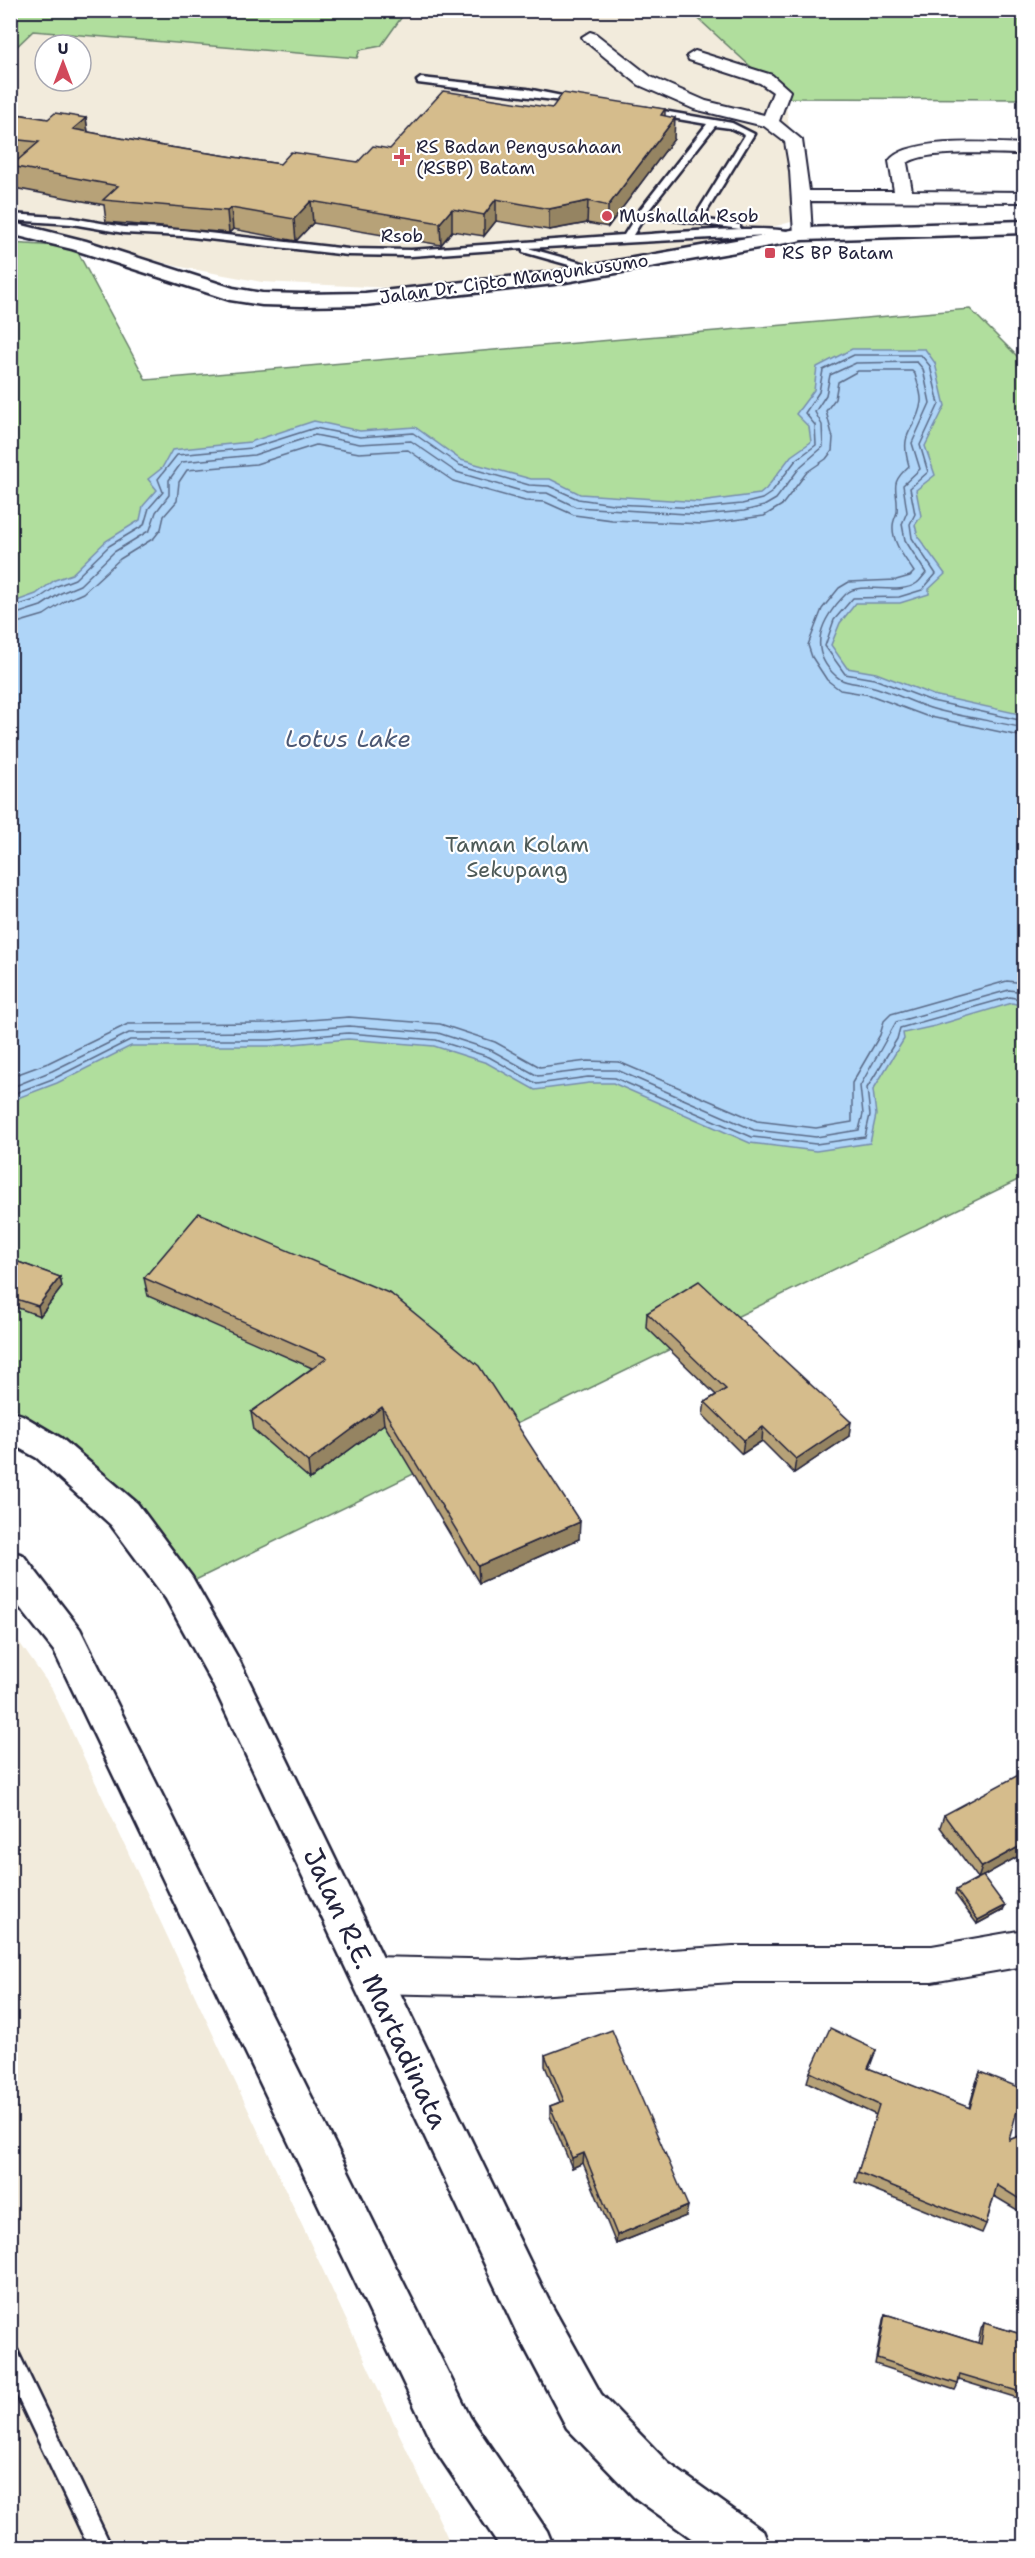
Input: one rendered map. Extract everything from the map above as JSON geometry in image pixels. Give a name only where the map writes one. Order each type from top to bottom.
[{"type":"main road","name":"Jalan Dr. Cipto Mangunkusumo","points":[[10,228],[79,245],[230,294],[262,299],[365,299],[601,271],[799,235],[987,227],[1024,228]]},
{"type":"main road","name":"Jalan R.E. Martadinata","points":[[10,1425],[49,1448],[124,1515],[179,1587],[226,1672],[532,2315],[584,2411],[651,2480],[746,2547]]},
{"type":"main road","points":[[10,1566],[67,1640],[453,2434],[530,2547]]},
{"type":"street","points":[[590,37],[645,81],[700,105],[770,122],[793,140],[799,171],[799,235]]},
{"type":"street","points":[[695,57],[766,79],[782,91],[770,122]]},
{"type":"street","points":[[904,196],[898,161],[900,156],[925,151],[1024,149]]},
{"type":"street","points":[[800,196],[1024,197]]},
{"type":"street","points":[[370,1975],[521,1978],[733,1964],[932,1964],[1024,1948]]},
{"type":"lane","points":[[421,81],[527,92],[585,101]]},
{"type":"lane","points":[[632,109],[713,122],[742,129],[750,134],[697,220]]},
{"type":"lane","points":[[627,238],[642,213],[713,122]]},
{"type":"lane","points":[[642,213],[697,220],[760,232]]},
{"type":"lane","name":"Rsob","points":[[10,217],[72,221],[124,230],[182,233],[348,252],[411,254],[627,238],[760,232],[799,235]]},
{"type":"lane","points":[[513,247],[601,271]]},
{"type":"lane","points":[[10,2358],[101,2547]]},
{"type":"shaded area","name":"RS Badan Pengusahaan (RSBP) Batam","points":[[690,10],[785,98],[802,219],[769,228],[769,235],[541,272],[393,288],[262,282],[176,266],[67,236],[11,216],[11,52],[32,31],[56,33],[33,33],[33,93],[93,93],[93,36],[357,58],[360,50],[381,46],[406,11]]},
{"type":"shaded area","points":[[10,1629],[52,1689],[452,2547],[11,2547]]},
{"type":"green space","points":[[11,10],[406,10],[381,46],[360,50],[357,58],[93,36],[93,33],[33,31],[11,52]]},
{"type":"green space","points":[[690,11],[1024,11],[1024,99],[785,98]]},
{"type":"green space","name":"Taman Kolam Sekupang","points":[[10,243],[75,247],[146,380],[970,309],[1024,363],[1024,1177],[179,1588],[11,1425]]},
{"type":"water","name":"Lotus Lake","points":[[852,349],[925,349],[935,363],[945,406],[925,446],[935,475],[916,490],[921,516],[915,525],[918,537],[945,574],[929,589],[929,594],[900,603],[856,603],[840,623],[831,645],[847,668],[876,673],[933,695],[1024,715],[1024,1006],[1012,1003],[903,1033],[904,1039],[873,1090],[876,1115],[870,1143],[816,1151],[750,1143],[613,1083],[589,1083],[535,1090],[487,1063],[434,1046],[348,1039],[271,1046],[131,1046],[57,1083],[20,1097],[11,1109],[11,603],[36,594],[55,580],[72,574],[106,541],[140,520],[143,506],[157,490],[148,479],[162,468],[172,450],[250,442],[314,421],[360,431],[415,427],[461,460],[531,479],[550,479],[580,494],[700,502],[760,494],[791,456],[811,442],[809,427],[796,414],[814,390],[817,367]]},
{"type":"building","points":[[443,91],[552,108],[563,93],[665,109],[661,115],[675,118],[608,206],[588,201],[549,209],[496,199],[484,215],[452,209],[440,223],[311,201],[294,219],[231,208],[227,211],[103,200],[118,186],[11,166],[39,142],[10,139],[10,113],[48,119],[55,113],[86,118],[73,129],[280,164],[291,152],[358,162],[373,146],[390,149]]},
{"type":"building","points":[[199,1213],[391,1294],[479,1366],[580,1522],[478,1566],[382,1407],[308,1462],[251,1412],[327,1358],[144,1278]]},
{"type":"building","points":[[10,1259],[60,1277],[38,1306],[10,1297]]},
{"type":"building","points":[[699,1281],[851,1422],[796,1459],[763,1427],[744,1440],[705,1402],[726,1389],[647,1313]]},
{"type":"building","points":[[1024,1772],[1024,1844],[982,1867],[944,1815]]},
{"type":"building","points":[[983,1876],[1005,1906],[978,1920],[956,1890]]},
{"type":"building","points":[[830,2028],[876,2050],[868,2068],[970,2108],[980,2072],[1023,2089],[1009,2140],[1024,2134],[1024,2202],[997,2185],[986,2224],[858,2172],[879,2105],[810,2072]]},
{"type":"building","points":[[612,2030],[688,2206],[617,2235],[584,2153],[572,2158],[550,2106],[564,2101],[545,2055]]},
{"type":"building","points":[[885,2314],[981,2344],[984,2323],[1024,2335],[1024,2393],[960,2374],[958,2384],[877,2358]]},
{"type":"place","name":"RS Badan Pengusahaan (RSBP) Batam","points":[[402,157]]},
{"type":"place","name":"Mushallah Rsob","points":[[607,216]]},
{"type":"place","name":"RS BP Batam","points":[[770,253]]}]
